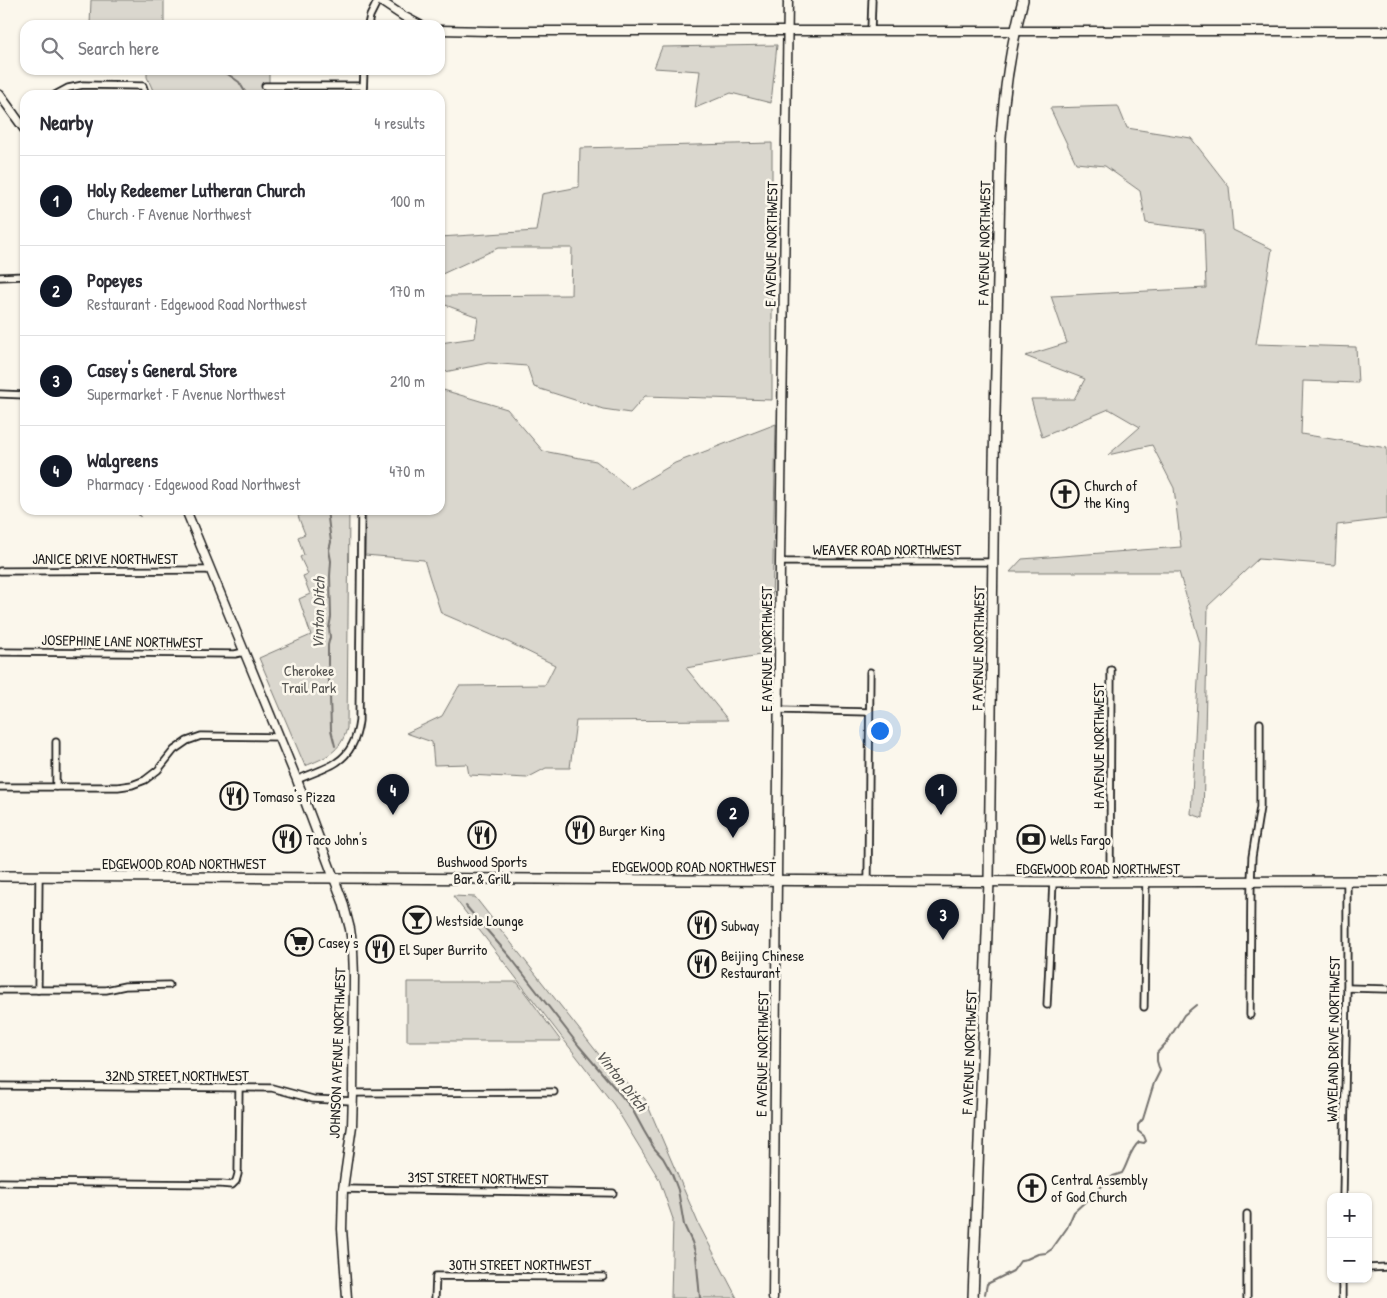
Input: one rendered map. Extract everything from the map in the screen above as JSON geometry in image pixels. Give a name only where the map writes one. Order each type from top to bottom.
[{"type":"main road","name":"F AVENUE NORTHWEST","points":[[973,1298],[989,882],[998,218],[1001,138],[1003,104],[1015,30],[1023,0]]},
{"type":"main road","name":"EDGEWOOD ROAD NORTHWEST","points":[[0,876],[989,882],[1387,881]]},
{"type":"street","points":[[369,20],[378,0],[411,20]]},
{"type":"street","name":"E AVENUE NORTHWEST","points":[[773,1298],[780,562],[788,0]]},
{"type":"street","points":[[871,30],[872,0]]},
{"type":"street","points":[[445,30],[1387,31]]},
{"type":"street","points":[[363,90],[364,75]]},
{"type":"street","points":[[64,90],[83,85],[143,86],[144,90]]},
{"type":"street","points":[[265,86],[363,86]]},
{"type":"street","points":[[0,95],[20,118]]},
{"type":"street","points":[[0,277],[20,276]]},
{"type":"street","points":[[0,394],[20,394]]},
{"type":"street","name":"JOHNSON AVENUE NORTHWEST","points":[[188,515],[297,780],[348,916],[353,950],[354,977],[352,1126],[343,1189],[342,1231],[347,1298]]},
{"type":"street","points":[[297,780],[337,763],[351,747],[357,734],[359,721],[361,515]]},
{"type":"street","name":"WEAVER ROAD NORTHWEST","points":[[780,562],[993,562]]},
{"type":"street","name":"JANICE DRIVE NORTHWEST","points":[[0,571],[210,570]]},
{"type":"street","name":"JOSEPHINE LANE NORTHWEST","points":[[0,652],[235,654],[244,652]]},
{"type":"street","name":"H AVENUE NORTHWEST","points":[[1110,881],[1112,670]]},
{"type":"street","points":[[868,881],[870,672]]},
{"type":"street","points":[[780,710],[869,712]]},
{"type":"street","points":[[1250,1015],[1251,882],[1252,857],[1260,807],[1260,723]]},
{"type":"street","points":[[0,786],[118,787],[132,785],[145,780],[158,770],[174,750],[187,741],[201,736],[279,737]]},
{"type":"street","points":[[56,742],[56,787]]},
{"type":"street","points":[[38,990],[39,876]]},
{"type":"street","points":[[1144,1007],[1146,881]]},
{"type":"street","name":"WAVELAND DRIVE NORTHWEST","points":[[1343,1193],[1347,881]]},
{"type":"street","points":[[1047,1006],[1052,882]]},
{"type":"street","points":[[0,990],[106,990],[125,986],[169,985]]},
{"type":"street","points":[[1347,988],[1387,989]]},
{"type":"street","name":"32ND STREET NORTHWEST","points":[[0,1086],[272,1088],[313,1099],[554,1092]]},
{"type":"street","points":[[0,1182],[232,1185],[236,1181],[238,1174],[239,1087]]},
{"type":"street","name":"31ST STREET NORTHWEST","points":[[343,1189],[613,1193]]},
{"type":"street","points":[[1246,1298],[1247,1214]]},
{"type":"street","points":[[1372,1268],[1387,1267]]},
{"type":"street","name":"30TH STREET NORTHWEST","points":[[435,1298],[436,1276],[603,1277]]},
{"type":"street","points":[[1342,1283],[1342,1298]]},
{"type":"green space","points":[[91,0],[164,0],[164,20],[90,20]]},
{"type":"green space","points":[[777,45],[771,103],[731,93],[695,108],[700,71],[654,68],[662,47]]},
{"type":"green space","points":[[147,75],[269,75],[269,90],[153,90]]},
{"type":"green space","points":[[1118,106],[1127,128],[1191,138],[1229,187],[1233,230],[1272,249],[1256,344],[1356,347],[1358,383],[1303,381],[1301,434],[1387,448],[1387,519],[1337,525],[1335,565],[1258,559],[1208,606],[1203,818],[1191,814],[1200,643],[1179,572],[1010,572],[1022,559],[1181,547],[1174,488],[1152,445],[1108,455],[1140,427],[1109,409],[1042,437],[1031,399],[1074,399],[1085,379],[1025,356],[1067,343],[1051,296],[1206,288],[1204,230],[1146,223],[1140,191],[1105,166],[1076,163],[1050,108]]},
{"type":"green space","points":[[772,143],[772,400],[645,396],[630,413],[603,409],[534,387],[527,366],[488,363],[445,372],[445,342],[475,338],[478,317],[445,305],[445,296],[571,295],[572,248],[498,248],[445,273],[445,237],[536,231],[542,194],[579,187],[580,148]]},
{"type":"green space","points":[[445,390],[507,409],[543,451],[596,461],[631,489],[675,463],[776,424],[771,653],[686,668],[728,720],[576,721],[570,768],[546,768],[527,778],[469,775],[467,764],[434,765],[432,742],[406,733],[442,716],[459,686],[545,685],[555,665],[441,613],[424,560],[365,555],[366,515],[445,515]]},
{"type":"green space","name":"Cherokee Trail Park","points":[[349,515],[347,728],[341,743],[331,753],[305,766],[259,658],[311,635],[299,599],[310,594],[303,576],[308,574],[300,557],[304,555],[298,537],[305,534],[298,516]]},
{"type":"green space","points":[[453,896],[475,897],[604,1061],[645,1099],[699,1225],[737,1298],[671,1298],[673,1219],[659,1179],[614,1105]]},
{"type":"green space","points":[[407,982],[517,982],[561,1041],[407,1041]]},
{"type":"waterway","name":"Vinton Ditch","points":[[229,75],[239,82],[244,90]]},
{"type":"waterway","name":"Vinton Ditch","points":[[328,515],[331,542],[329,550],[331,561],[331,617],[328,665],[330,672],[331,730],[335,746]]},
{"type":"waterway","name":"Vinton Ditch","points":[[466,906],[511,958],[579,1046],[631,1107],[654,1148],[663,1158],[678,1190],[684,1225],[696,1255],[700,1298]]},
{"type":"waterway","points":[[985,1294],[987,1284],[1013,1271],[1021,1260],[1046,1253],[1052,1249],[1067,1228],[1074,1212],[1113,1176],[1122,1173],[1136,1145],[1139,1142],[1144,1143],[1146,1141],[1144,1136],[1138,1131],[1138,1125],[1143,1119],[1154,1083],[1160,1071],[1157,1053],[1167,1042],[1184,1015],[1196,1005]]},
{"type":"place","name":"Church of the King","points":[[1065,494]]},
{"type":"place","name":"Tomaso's Pizza","points":[[234,796]]},
{"type":"place","name":"Walgreens","points":[[393,815]]},
{"type":"place","name":"Holy Redeemer Lutheran Church","points":[[941,815]]},
{"type":"place","name":"Burger King","points":[[580,830]]},
{"type":"place","name":"Bushwood Sports Bar & Grill","points":[[482,835]]},
{"type":"place","name":"Popeyes","points":[[733,838]]},
{"type":"place","name":"Taco John's","points":[[287,839]]},
{"type":"place","name":"Wells Fargo","points":[[1031,839]]},
{"type":"place","name":"Westside Lounge","points":[[417,920]]},
{"type":"place","name":"Subway","points":[[702,925]]},
{"type":"place","name":"Casey's General Store","points":[[943,940]]},
{"type":"place","name":"Casey's","points":[[299,942]]},
{"type":"place","name":"El Super Burrito","points":[[380,949]]},
{"type":"place","name":"Beijing Chinese Restaurant","points":[[702,964]]},
{"type":"place","name":"Central Assembly of God Church","points":[[1032,1188]]}]
